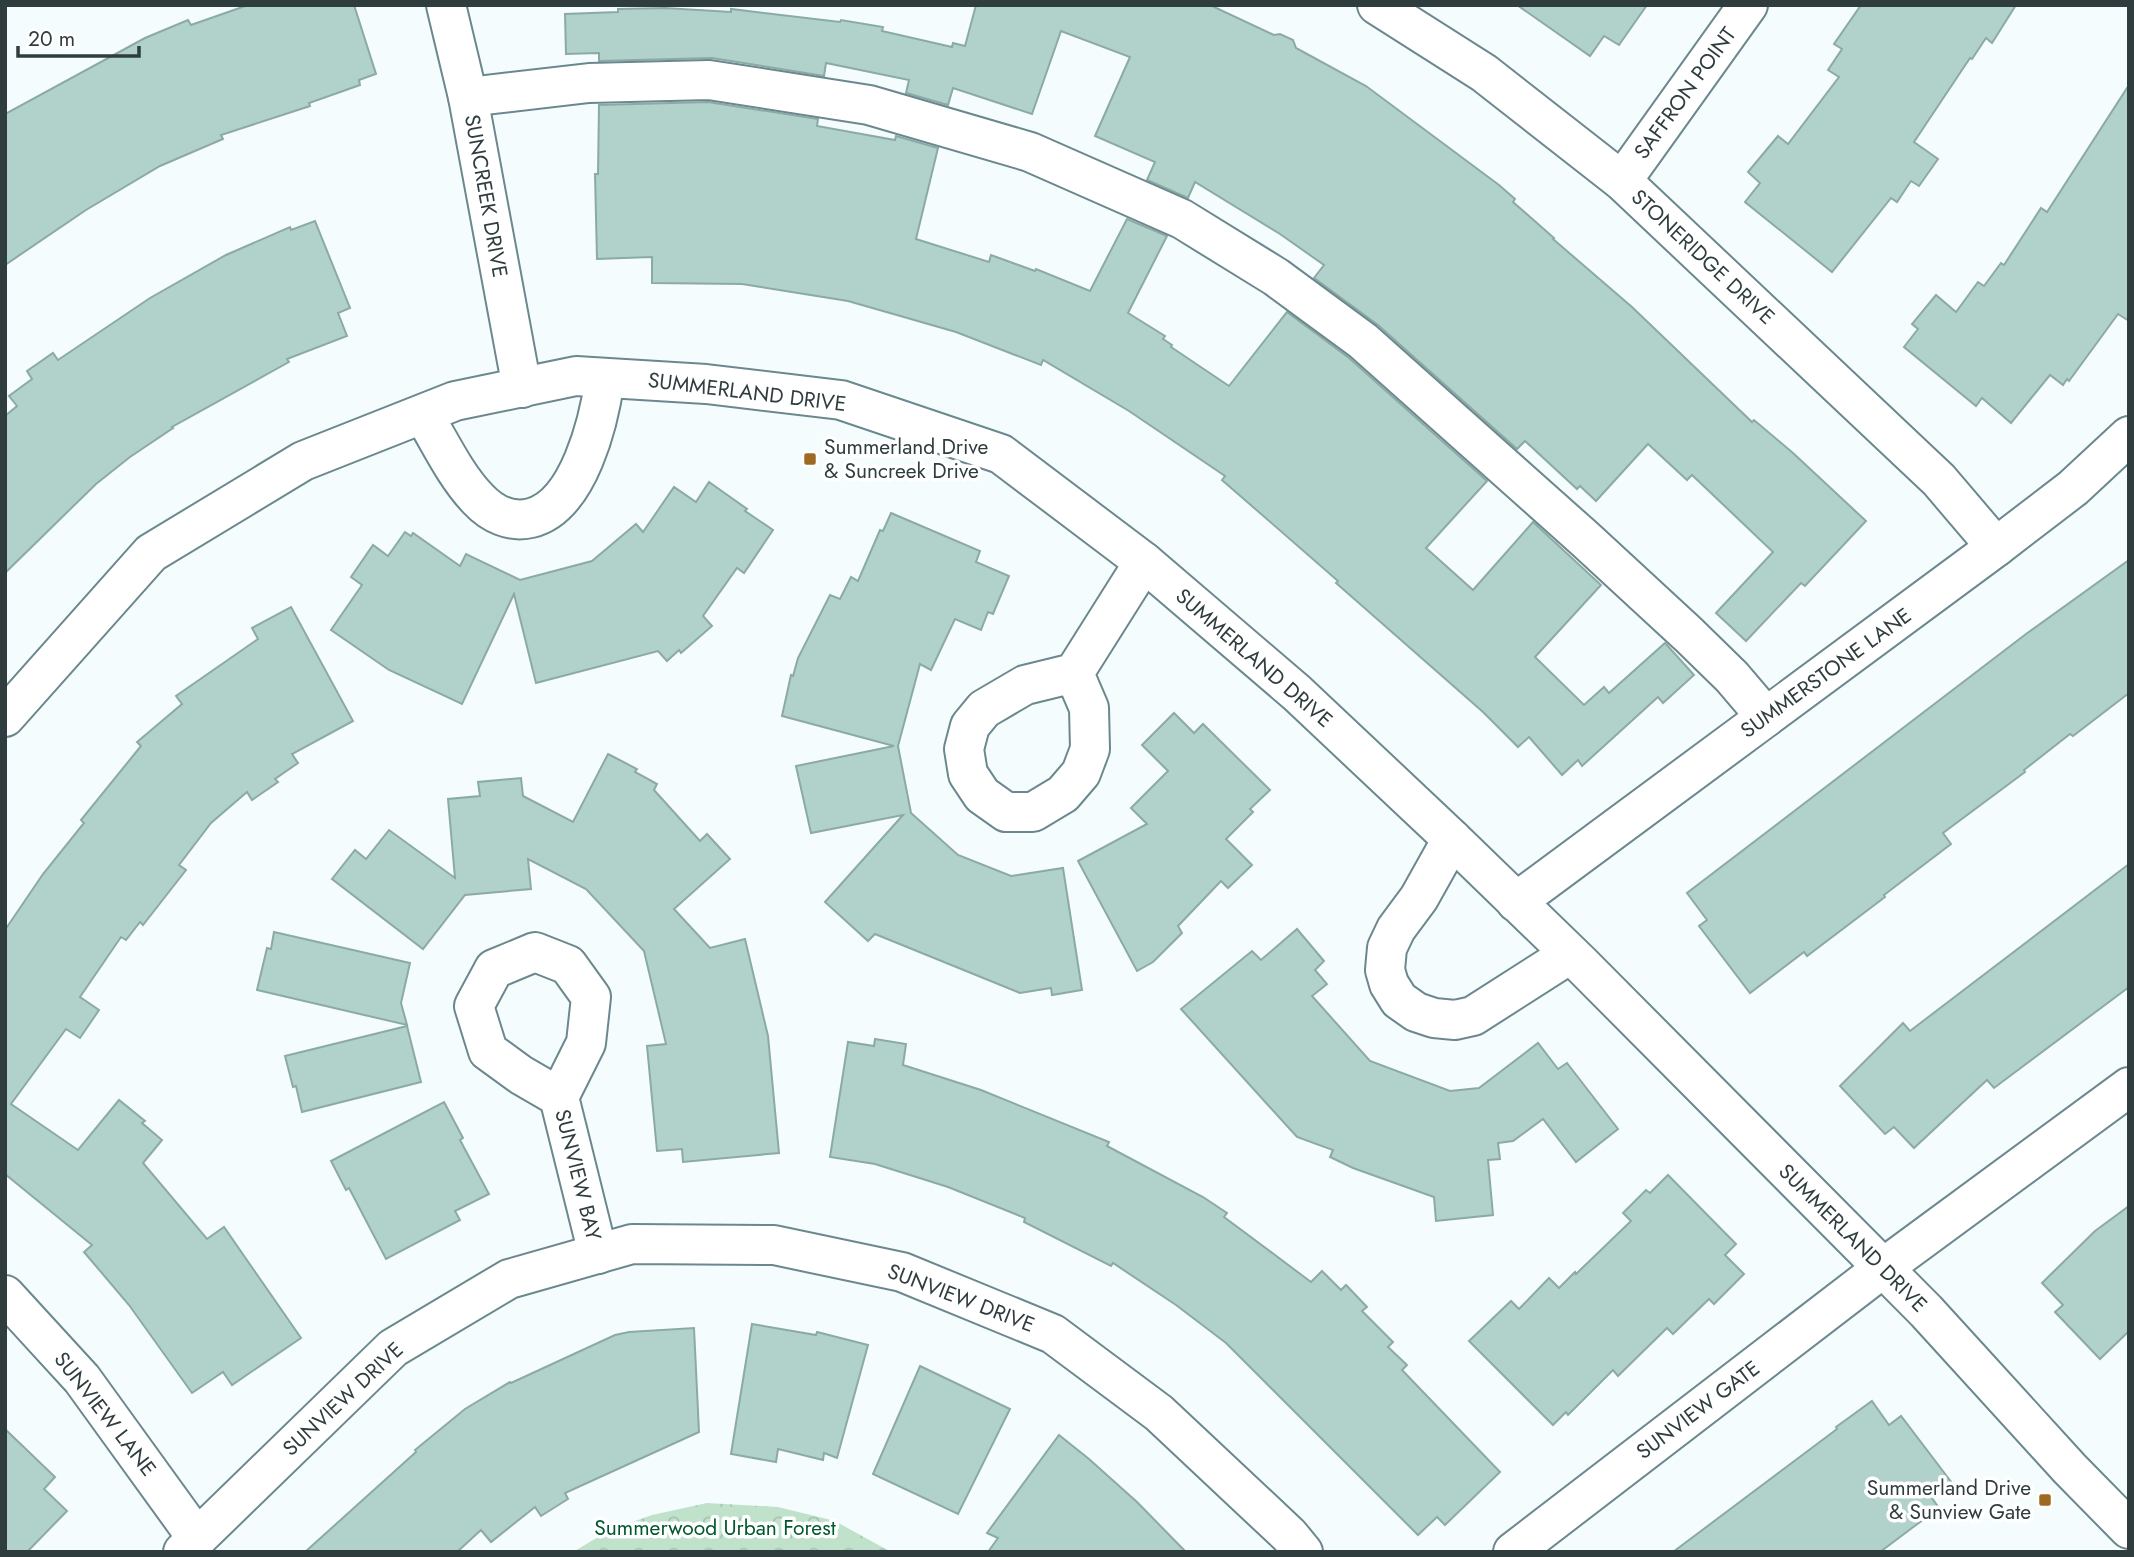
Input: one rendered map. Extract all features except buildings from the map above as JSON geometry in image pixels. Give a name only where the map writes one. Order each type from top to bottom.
[{"type":"street","name":"SUNCREEK DRIVE","points":[[446,5],[468,97],[522,387]]},
{"type":"street","name":"STONERIDGE DRIVE","points":[[1377,5],[1484,73],[1622,181],[1939,480],[1996,547]]},
{"type":"street","name":"SAFFRON POINT","points":[[1622,181],[1748,5]]},
{"type":"street","points":[[468,97],[589,83],[709,80],[869,105],[1030,152],[1182,219],[1276,276],[1363,341],[1585,538],[1689,635],[1732,677],[1766,717]]},
{"type":"street","name":"SUMMERLAND DRIVE","points":[[5,717],[151,553],[303,461],[455,401],[576,376],[706,384],[841,400],[1001,454],[1144,562],[1297,693],[1452,839],[1926,1311],[2129,1529]]},
{"type":"street","points":[[423,414],[450,460],[479,500],[502,516],[518,521],[536,517],[552,507],[575,478],[598,416],[605,378]]},
{"type":"street","name":"SUMMERSTONE LANE","points":[[1516,902],[1996,547],[2073,488],[2129,436]]},
{"type":"street","points":[[1074,673],[1144,562]]},
{"type":"street","points":[[1452,839],[1387,948],[1385,970],[1389,984],[1399,1000],[1416,1012],[1434,1018],[1455,1020],[1474,1016],[1570,954]]},
{"type":"street","points":[[1883,1268],[2129,1087]]},
{"type":"street","name":"SUNVIEW BAY","points":[[559,1097],[598,1254]]},
{"type":"street","name":"SUNVIEW DRIVE","points":[[190,1545],[393,1348],[509,1279],[632,1244],[774,1245],[902,1272],[1053,1334],[1159,1413],[1289,1535],[1303,1552]]},
{"type":"street","name":"SUNVIEW GATE","points":[[1513,1552],[1883,1268]]},
{"type":"street","name":"SUNVIEW LANE","points":[[5,1296],[82,1379],[190,1545]]},
{"type":"green space","name":"Summerwood Urban Forest","points":[[707,1503],[778,1507],[835,1521],[891,1552],[573,1552],[610,1530],[652,1515]]},
{"type":"place","name":"Summerland Drive & Suncreek Drive","points":[[810,459]]},
{"type":"place","name":"Summerland Drive & Sunview Gate","points":[[2045,1500]]}]
